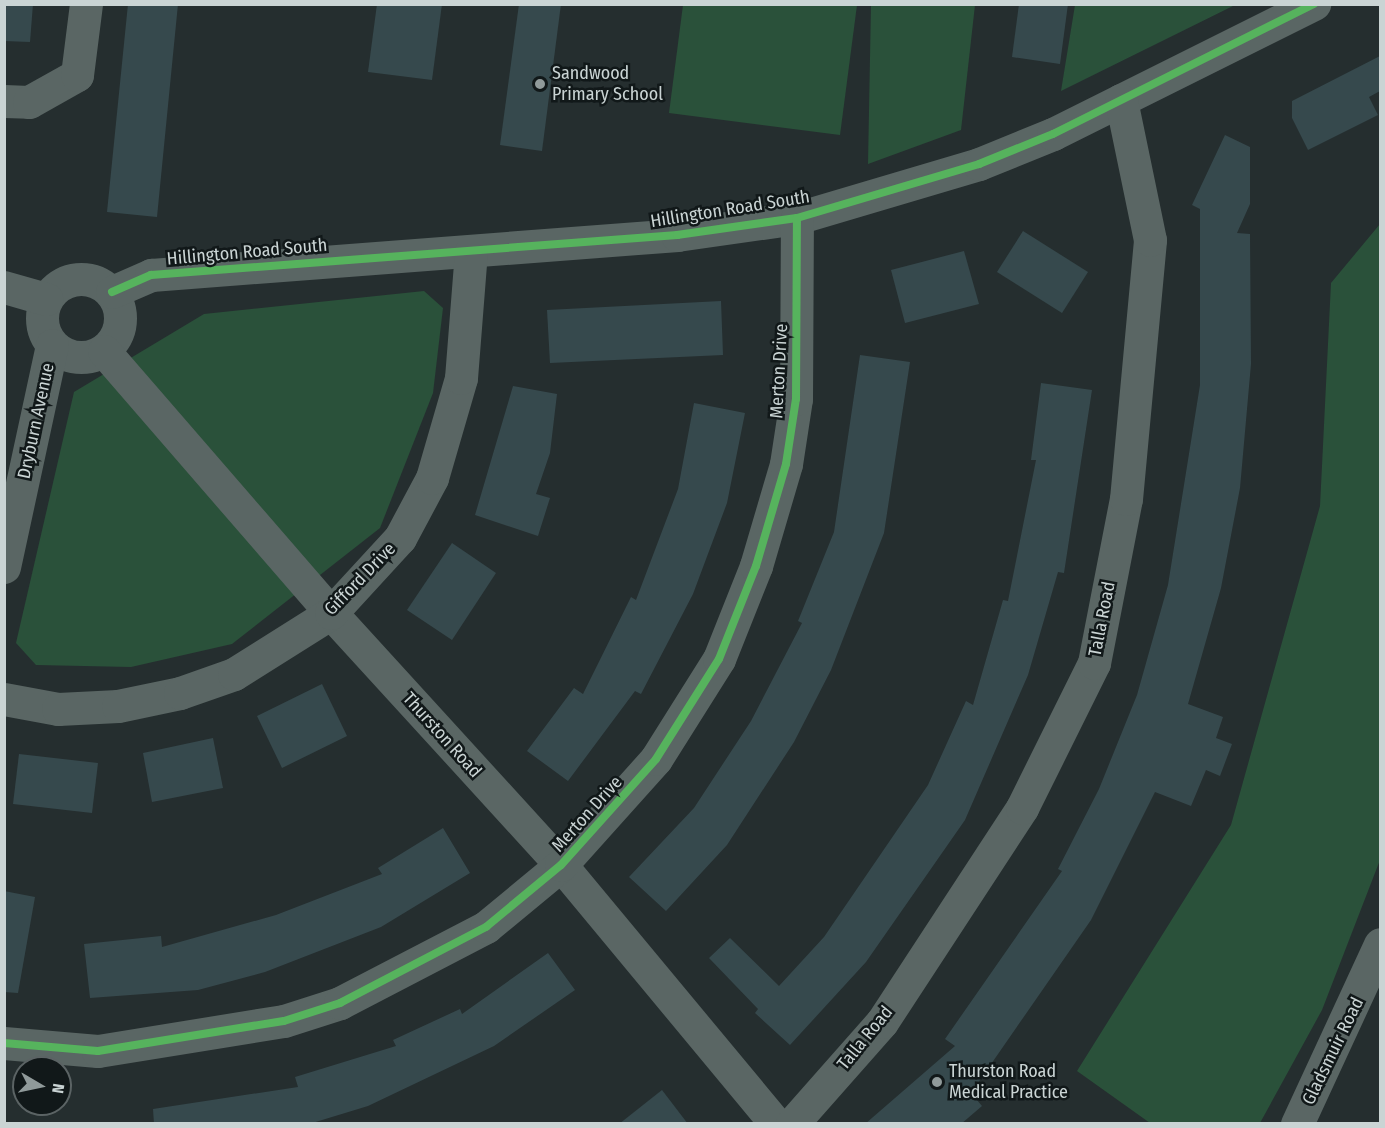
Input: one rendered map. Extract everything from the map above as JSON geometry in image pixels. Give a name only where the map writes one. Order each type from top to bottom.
[{"type":"street","points":[[4,101],[29,102],[77,75],[86,4]]},
{"type":"street","name":"Hillington Road South","points":[[112,292],[151,275],[678,235],[796,218],[979,164],[1121,100],[1277,12],[1314,4]]},
{"type":"street","name":"Talla Road","points":[[792,1124],[882,1022],[1023,808],[1094,663],[1126,499],[1150,240],[1121,100]]},
{"type":"street","name":"Merton Drive","points":[[4,1043],[99,1051],[284,1021],[340,1003],[486,927],[561,865],[656,759],[719,659],[756,566],[786,464],[796,399],[796,218]]},
{"type":"street","name":"Gifford Drive","points":[[4,699],[58,709],[118,706],[180,693],[234,674],[331,613],[400,538],[432,478],[461,378],[471,251]]},
{"type":"street","points":[[73,279],[94,280],[112,292],[121,324],[104,351],[88,358],[72,357],[52,345],[42,321],[45,299],[58,285],[73,279]]},
{"type":"street","points":[[4,288],[45,299]]},
{"type":"street","name":"Dryburn Avenue","points":[[4,567],[52,345]]},
{"type":"street","name":"Thurston Road","points":[[104,351],[331,613],[561,865],[776,1124]]},
{"type":"street","name":"Gladsmuir Road","points":[[1297,1124],[1380,944]]},
{"type":"green space","points":[[1075,4],[1235,5],[1061,91]]},
{"type":"green space","points":[[683,5],[857,5],[840,135],[669,113]]},
{"type":"green space","points":[[871,5],[975,5],[961,130],[868,164]]},
{"type":"green space","points":[[1380,224],[1380,860],[1322,1010],[1260,1123],[1150,1123],[1077,1071],[1231,825],[1320,506],[1331,283]]},
{"type":"green space","points":[[424,291],[443,308],[433,393],[380,528],[232,644],[131,667],[36,665],[16,643],[74,392],[204,314]]},
{"type":"building","points":[[4,4],[33,4],[30,42],[4,41]]},
{"type":"building","points":[[128,4],[178,4],[157,217],[107,212]]},
{"type":"building","points":[[377,4],[442,4],[432,80],[368,72]]},
{"type":"building","points":[[519,4],[561,4],[542,151],[500,145]]},
{"type":"building","points":[[1019,4],[1068,4],[1060,64],[1012,57]]},
{"type":"building","points":[[1380,56],[1380,91],[1369,97],[1378,115],[1308,150],[1292,118],[1292,101]]},
{"type":"building","points":[[1225,135],[1250,147],[1250,204],[1237,233],[1250,234],[1251,364],[1240,488],[1221,588],[1188,704],[1223,717],[1216,738],[1232,744],[1220,776],[1206,770],[1191,806],[1155,792],[1091,920],[971,1093],[982,1106],[961,1124],[865,1124],[955,1046],[945,1039],[1062,871],[1058,869],[1099,789],[1137,695],[1168,585],[1200,385],[1200,209],[1192,205]]},
{"type":"building","points":[[1023,231],[1088,272],[1062,313],[997,272]]},
{"type":"building","points":[[964,251],[979,304],[905,323],[891,270]]},
{"type":"building","points":[[721,301],[723,355],[550,363],[547,310]]},
{"type":"building","points":[[860,355],[910,362],[884,533],[831,670],[794,742],[727,845],[666,911],[629,877],[694,808],[751,721],[802,623],[798,621],[834,532]]},
{"type":"building","points":[[1041,383],[1092,390],[1064,573],[1058,572],[1028,675],[965,820],[866,962],[790,1045],[755,1013],[758,1009],[709,958],[730,938],[779,986],[824,937],[928,785],[966,701],[973,705],[1003,600],[1008,601],[1036,460],[1031,460]]},
{"type":"building","points":[[513,386],[557,394],[550,453],[536,494],[550,498],[538,536],[475,515]]},
{"type":"building","points":[[694,403],[745,413],[727,503],[693,594],[641,694],[635,691],[568,781],[527,751],[574,688],[583,694],[631,597],[636,600],[678,489]]},
{"type":"building","points":[[452,543],[496,573],[452,640],[407,610]]},
{"type":"building","points":[[322,684],[347,736],[282,768],[257,716]]},
{"type":"building","points":[[213,738],[223,788],[152,802],[143,753]]},
{"type":"building","points":[[19,754],[98,763],[92,813],[13,804]]},
{"type":"building","points":[[443,828],[470,873],[381,927],[265,972],[198,990],[90,998],[84,944],[161,936],[162,947],[276,915],[382,874],[378,868]]},
{"type":"building","points":[[4,891],[35,897],[18,993],[4,992]]},
{"type":"building","points":[[548,953],[575,990],[494,1046],[368,1106],[309,1124],[154,1124],[153,1109],[298,1087],[295,1077],[396,1046],[393,1040],[460,1009],[462,1014]]},
{"type":"building","points":[[662,1090],[688,1124],[619,1124]]},
{"type":"cycle path","points":[[112,292],[151,275],[677,235],[797,218],[979,164],[1053,134],[1314,4]]},
{"type":"cycle path","points":[[4,1043],[98,1051],[284,1021],[340,1003],[486,927],[561,865],[656,759],[719,659],[756,566],[786,464],[796,399],[797,218]]},
{"type":"place","name":"Sandwood Primary School","points":[[540,84]]},
{"type":"place","name":"Thurston Road Medical Practice","points":[[937,1082]]}]
